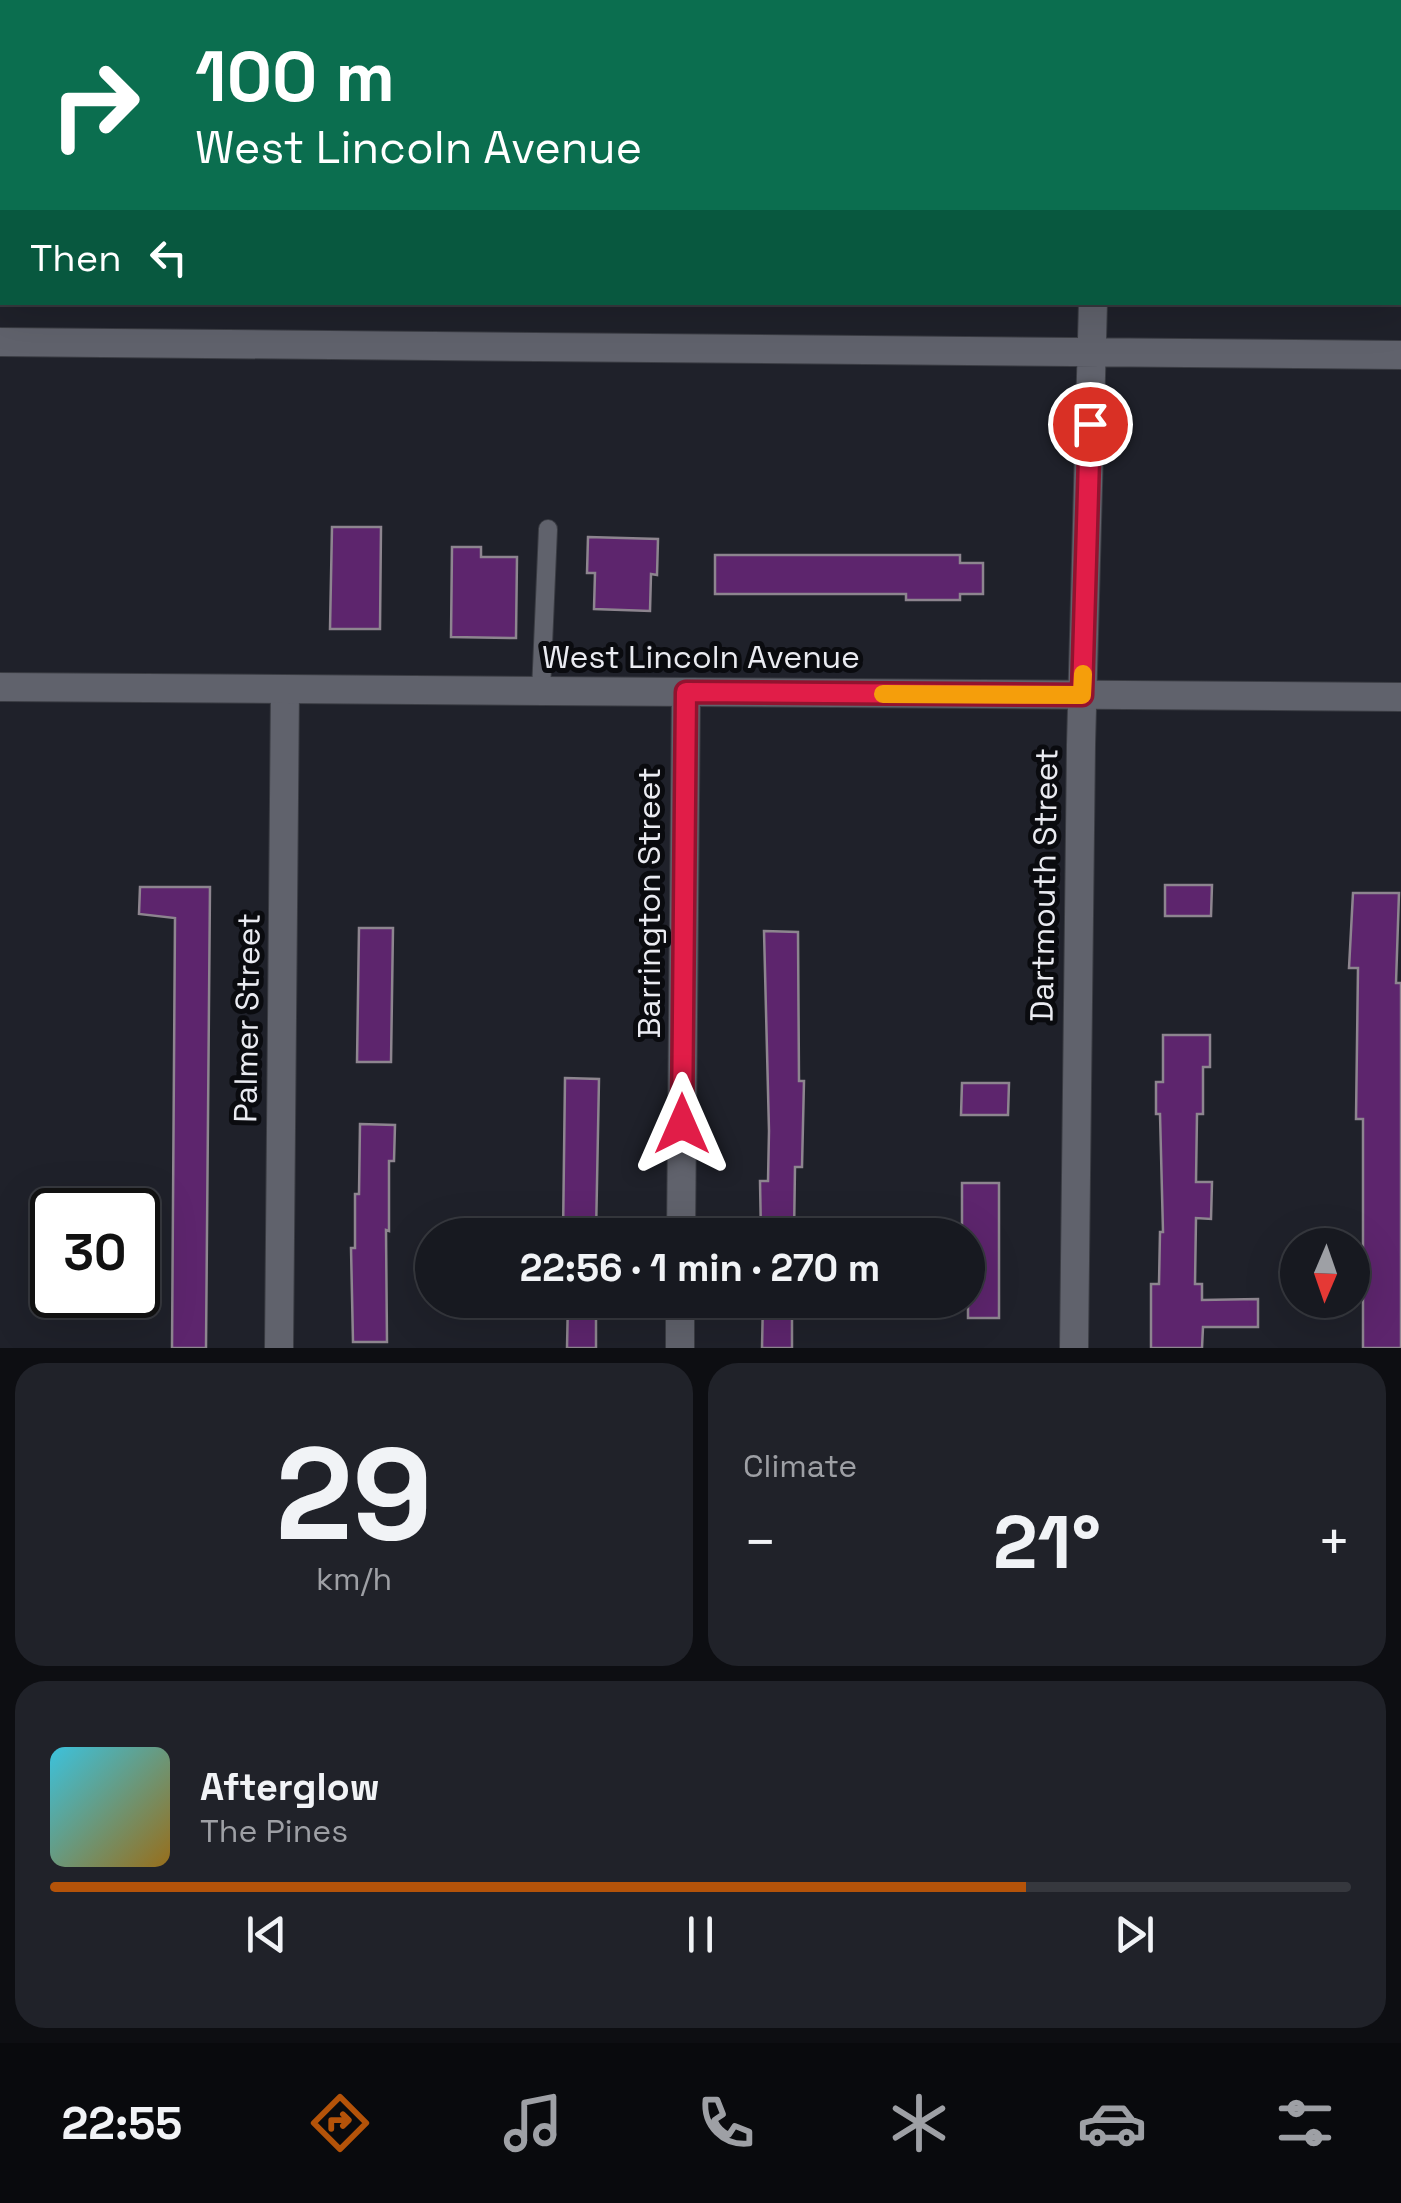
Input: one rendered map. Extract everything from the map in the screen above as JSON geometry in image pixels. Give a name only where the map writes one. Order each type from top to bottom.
[{"type":"street","name":"Dartmouth Street","points":[[1074,1348],[1082,695],[1092,305]]},
{"type":"street","points":[[0,342],[1401,355]]},
{"type":"street","name":"West Lincoln Avenue","points":[[0,687],[1401,698]]},
{"type":"street","name":"Palmer Street","points":[[278,1348],[285,689]]},
{"type":"street","name":"Barrington Street","points":[[681,1218],[686,692]]},
{"type":"street","points":[[680,1318],[680,1348]]},
{"type":"lane","points":[[541,691],[548,529]]},
{"type":"building","points":[[332,527],[381,527],[380,629],[330,629]]},
{"type":"building","points":[[588,537],[658,539],[657,575],[651,574],[650,611],[594,609],[595,573],[587,573]]},
{"type":"building","points":[[452,547],[481,547],[481,557],[517,557],[516,638],[451,637]]},
{"type":"building","points":[[715,555],[960,555],[960,563],[983,563],[983,594],[960,594],[960,600],[906,600],[906,594],[715,594]]},
{"type":"building","points":[[1165,885],[1212,885],[1211,916],[1165,916]]},
{"type":"building","points":[[140,887],[210,887],[206,1348],[172,1348],[175,918],[139,914]]},
{"type":"building","points":[[1353,893],[1399,893],[1396,983],[1401,983],[1401,1348],[1363,1348],[1363,1318],[1370,1318],[1370,1228],[1363,1228],[1363,1119],[1356,1119],[1358,968],[1349,968]]},
{"type":"building","points":[[359,928],[393,928],[391,1062],[357,1062]]},
{"type":"building","points":[[764,931],[798,932],[799,1081],[804,1081],[802,1167],[795,1167],[794,1218],[761,1218],[760,1181],[768,1181]]},
{"type":"building","points":[[1163,1035],[1210,1035],[1210,1067],[1203,1067],[1203,1114],[1197,1114],[1196,1182],[1212,1182],[1211,1219],[1196,1218],[1195,1284],[1202,1284],[1202,1300],[1258,1299],[1258,1327],[1203,1327],[1202,1348],[1151,1348],[1151,1284],[1159,1284],[1163,1232],[1156,1082],[1163,1082]]},
{"type":"building","points":[[565,1078],[599,1079],[596,1218],[563,1218]]},
{"type":"building","points":[[962,1083],[1009,1083],[1008,1115],[961,1115]]},
{"type":"building","points":[[360,1124],[395,1125],[394,1161],[389,1161],[389,1231],[386,1230],[387,1342],[353,1342],[351,1248],[355,1248],[355,1194],[359,1194]]},
{"type":"building","points":[[962,1183],[999,1183],[999,1318],[985,1318],[985,1218],[962,1218]]},
{"type":"building","points":[[568,1318],[596,1318],[596,1348],[567,1348]]},
{"type":"building","points":[[763,1318],[792,1318],[792,1348],[762,1348]]},
{"type":"slow traffic","points":[[883,694],[1082,695],[1083,674]]},
{"type":"route","points":[[682,1124],[686,692],[1082,695],[1090,424]]}]
